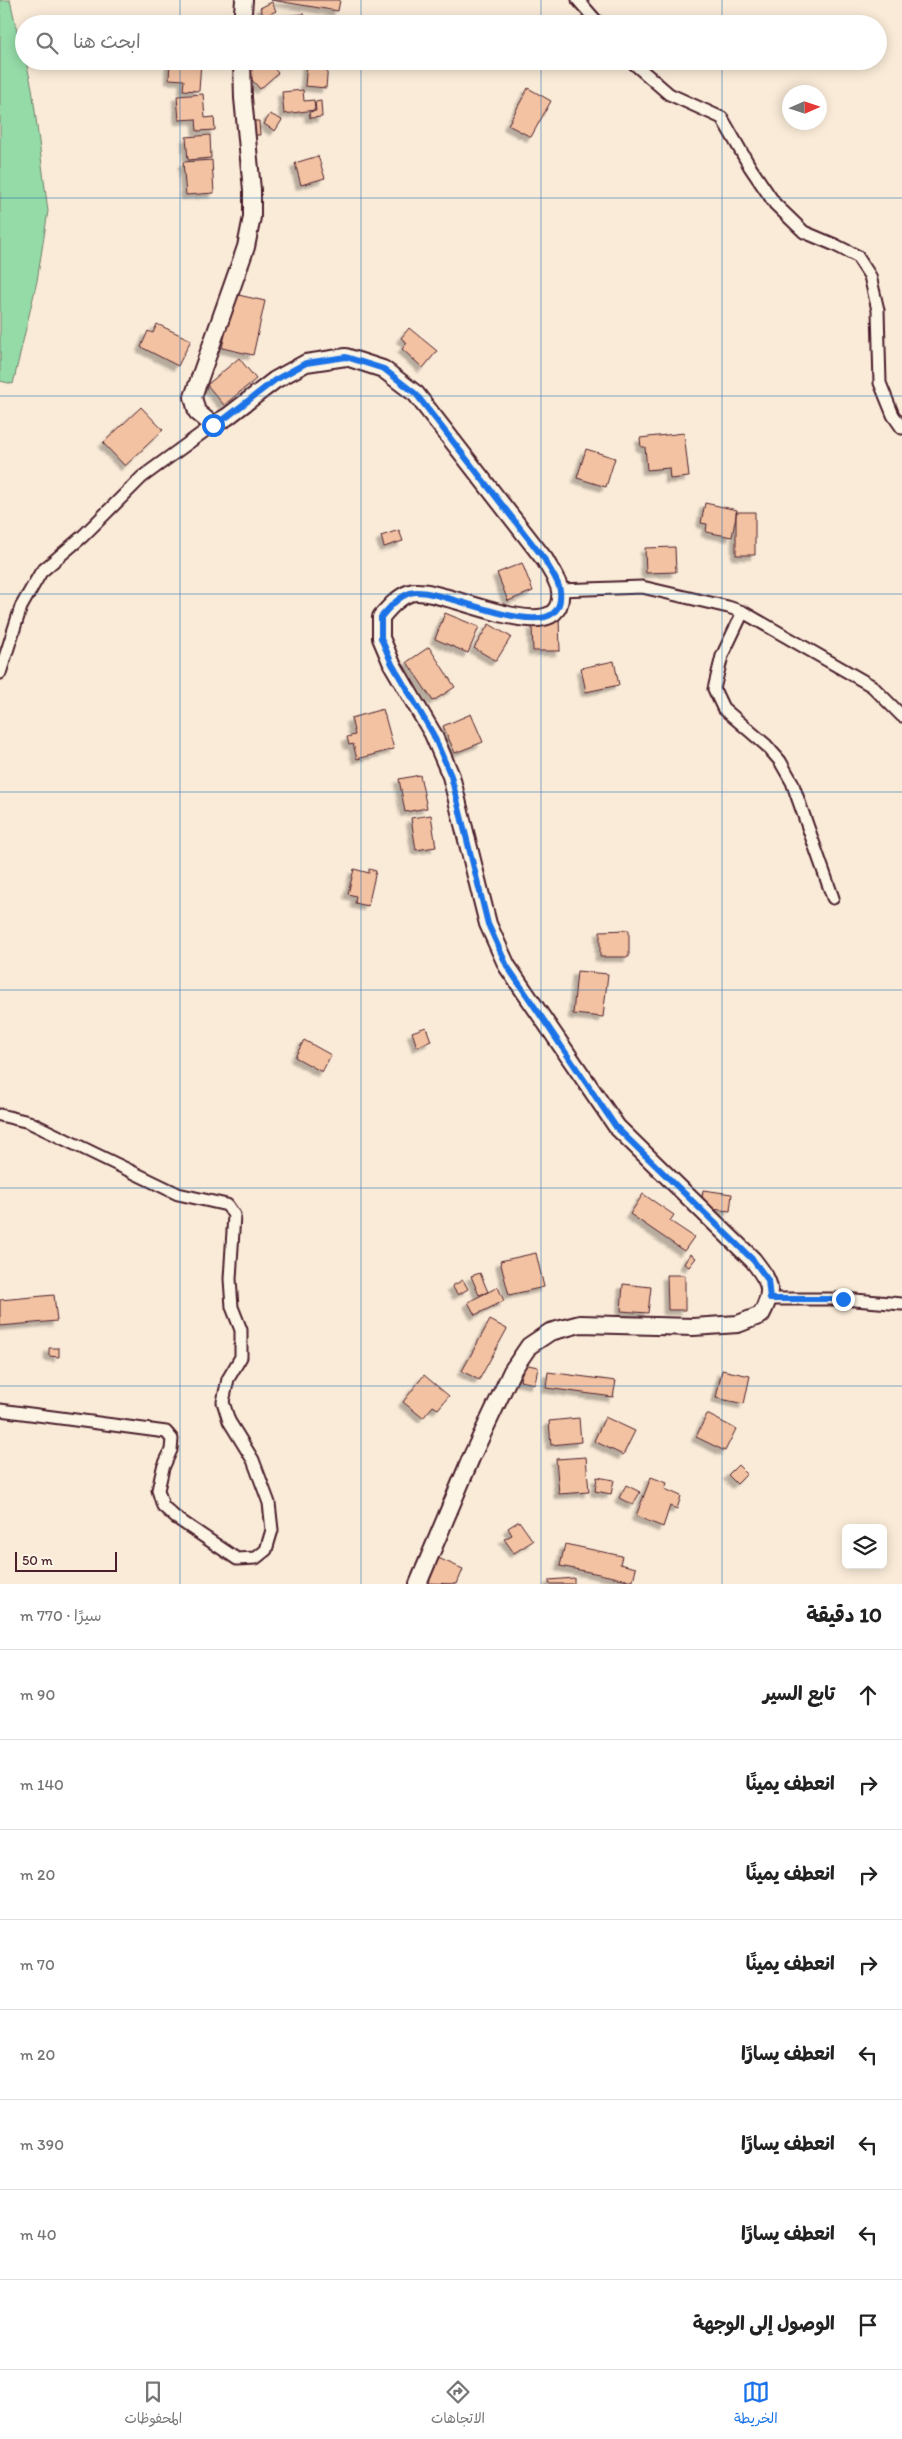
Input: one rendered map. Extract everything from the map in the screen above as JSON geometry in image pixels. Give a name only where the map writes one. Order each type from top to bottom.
[{"type":"main road","points":[[243,15],[244,0]]},
{"type":"main road","points":[[242,70],[243,98],[252,190],[252,217],[246,247],[193,398],[197,412],[213,425],[227,417],[275,380],[306,363],[346,357],[384,369],[416,394],[545,560],[560,590],[558,604],[554,613],[543,618],[524,620],[431,593],[411,592],[394,602],[381,617],[381,638],[392,664],[433,734],[451,776],[488,924],[507,966],[616,1127],[753,1260],[768,1280],[770,1299],[761,1316],[738,1324],[693,1327],[580,1324],[550,1332],[529,1346],[512,1371],[471,1458],[418,1584]]},
{"type":"street","points":[[578,0],[591,15]]},
{"type":"street","points":[[641,70],[669,94],[722,118],[774,204],[804,232],[857,256],[870,276],[878,310],[880,383],[893,415],[902,428]]},
{"type":"street","points":[[0,673],[21,607],[41,572],[83,536],[142,477],[213,425]]},
{"type":"street","points":[[560,590],[642,588],[728,606],[743,612],[872,686],[902,716]]},
{"type":"street","points":[[743,612],[722,656],[714,689],[723,708],[766,745],[780,761],[792,782],[833,898]]},
{"type":"street","points":[[0,1115],[29,1122],[178,1194],[227,1205],[234,1215],[230,1279],[232,1307],[240,1330],[241,1357],[228,1379],[223,1402],[229,1421],[253,1460],[269,1503],[272,1530],[266,1550],[256,1558],[237,1560],[175,1517],[163,1506],[158,1490],[163,1468],[171,1450],[172,1440],[166,1432],[0,1410]]},
{"type":"street","points":[[770,1299],[843,1299],[902,1304]]},
{"type":"green space","points":[[0,0],[10,0],[15,22],[15,70],[28,70],[48,211],[37,281],[13,384],[0,381]]},
{"type":"building","points":[[271,0],[340,0],[338,11]]},
{"type":"building","points":[[272,2],[276,11],[263,15],[260,8]]},
{"type":"building","points":[[170,70],[200,70],[199,91],[183,90],[184,80],[169,79]]},
{"type":"building","points":[[247,70],[275,70],[278,73],[260,89],[245,72]]},
{"type":"building","points":[[306,70],[328,70],[326,88],[305,86]]},
{"type":"building","points":[[528,88],[551,101],[531,137],[508,125]]},
{"type":"building","points":[[303,90],[304,101],[314,100],[315,110],[284,114],[282,92]]},
{"type":"building","points":[[203,94],[205,118],[214,117],[215,130],[197,131],[196,119],[179,120],[177,96]]},
{"type":"building","points":[[321,101],[322,117],[310,118],[309,112],[316,111],[315,102]]},
{"type":"building","points":[[270,114],[282,120],[275,131],[264,124]]},
{"type":"building","points":[[251,121],[259,121],[260,135],[251,135]]},
{"type":"building","points":[[210,135],[211,158],[188,160],[186,137]]},
{"type":"building","points":[[318,156],[325,178],[301,185],[295,163]]},
{"type":"building","points":[[212,160],[214,193],[186,195],[183,162]]},
{"type":"building","points":[[234,294],[265,301],[253,355],[222,348]]},
{"type":"building","points":[[157,324],[191,340],[178,366],[141,347],[148,331],[153,333]]},
{"type":"building","points":[[409,328],[437,351],[423,368],[402,349],[407,343],[401,338]]},
{"type":"building","points":[[239,358],[256,379],[224,405],[207,385]]},
{"type":"building","points":[[141,407],[163,430],[125,466],[103,443]]},
{"type":"building","points":[[684,433],[689,477],[670,479],[669,468],[647,470],[645,447],[641,447],[640,438]]},
{"type":"building","points":[[586,449],[615,458],[606,487],[577,478]]},
{"type":"building","points":[[705,503],[737,510],[732,537],[706,532],[707,524],[701,523]]},
{"type":"building","points":[[736,512],[755,512],[755,555],[736,555]]},
{"type":"building","points":[[399,530],[403,541],[384,547],[381,536]]},
{"type":"building","points":[[675,547],[676,572],[646,573],[645,548]]},
{"type":"building","points":[[522,563],[533,591],[508,601],[497,573]]},
{"type":"building","points":[[445,613],[479,627],[468,653],[435,639]]},
{"type":"building","points":[[543,619],[559,619],[560,651],[533,651],[532,626],[543,626]]},
{"type":"building","points":[[489,624],[511,637],[496,661],[474,648]]},
{"type":"building","points":[[429,647],[455,687],[433,701],[407,662]]},
{"type":"building","points":[[614,661],[619,685],[586,692],[581,668]]},
{"type":"building","points":[[383,709],[394,749],[357,759],[353,744],[349,745],[347,737],[355,735],[351,718]]},
{"type":"building","points":[[471,714],[483,742],[455,753],[443,726]]},
{"type":"building","points":[[420,775],[427,808],[405,812],[399,779]]},
{"type":"building","points":[[431,815],[436,847],[416,850],[411,818]]},
{"type":"building","points":[[354,869],[369,873],[369,869],[376,871],[368,906],[355,903],[356,896],[348,894]]},
{"type":"building","points":[[629,930],[629,957],[600,957],[600,931]]},
{"type":"building","points":[[577,971],[608,974],[603,1017],[573,1014]]},
{"type":"building","points":[[426,1027],[431,1041],[417,1047],[412,1032]]},
{"type":"building","points":[[304,1040],[331,1055],[322,1072],[295,1057]]},
{"type":"building","points":[[703,1190],[732,1194],[730,1211],[701,1208]]},
{"type":"building","points":[[643,1194],[674,1215],[670,1221],[694,1237],[684,1251],[630,1214]]},
{"type":"building","points":[[536,1253],[544,1287],[509,1295],[500,1261]]},
{"type":"building","points":[[690,1254],[696,1258],[689,1267],[684,1264]]},
{"type":"building","points":[[480,1273],[488,1292],[479,1295],[471,1276]]},
{"type":"building","points":[[667,1275],[685,1275],[685,1310],[668,1310]]},
{"type":"building","points":[[463,1280],[468,1289],[458,1295],[452,1286]]},
{"type":"building","points":[[623,1284],[651,1287],[648,1313],[621,1311]]},
{"type":"building","points":[[498,1287],[504,1301],[475,1315],[468,1302]]},
{"type":"building","points":[[54,1295],[57,1321],[0,1326],[0,1300]]},
{"type":"building","points":[[490,1320],[507,1329],[479,1380],[462,1371]]},
{"type":"building","points":[[49,1348],[59,1348],[59,1357],[49,1356]]},
{"type":"building","points":[[523,1364],[538,1367],[535,1384],[520,1381]]},
{"type":"building","points":[[722,1370],[750,1376],[744,1404],[716,1398]]},
{"type":"building","points":[[548,1372],[616,1381],[613,1397],[546,1388]]},
{"type":"building","points":[[424,1375],[449,1396],[438,1409],[433,1406],[423,1418],[403,1402]]},
{"type":"building","points":[[707,1414],[736,1429],[725,1451],[696,1437]]},
{"type":"building","points":[[605,1417],[635,1431],[623,1455],[594,1441]]},
{"type":"building","points":[[579,1418],[581,1442],[551,1445],[549,1421]]},
{"type":"building","points":[[586,1457],[589,1492],[559,1494],[556,1459]]},
{"type":"building","points":[[738,1465],[747,1474],[737,1484],[728,1475]]},
{"type":"building","points":[[597,1477],[614,1480],[611,1494],[595,1491]]},
{"type":"building","points":[[651,1477],[667,1483],[665,1489],[681,1496],[677,1509],[670,1506],[663,1527],[636,1516]]},
{"type":"building","points":[[626,1485],[640,1492],[633,1505],[619,1498]]},
{"type":"building","points":[[519,1521],[533,1541],[514,1553],[504,1539],[512,1535],[508,1528]]},
{"type":"building","points":[[565,1544],[622,1556],[620,1564],[636,1568],[633,1581],[560,1566]]},
{"type":"building","points":[[436,1557],[463,1569],[457,1584],[425,1583]]},
{"type":"building","points":[[574,1578],[574,1584],[549,1584],[549,1580]]},
{"type":"route","points":[[213,425],[227,417],[275,380],[306,363],[346,357],[384,369],[416,394],[545,560],[560,590],[558,604],[554,613],[543,618],[524,620],[431,593],[411,592],[394,602],[381,617],[381,638],[392,664],[433,734],[451,776],[488,924],[507,966],[578,1074],[616,1127],[753,1260],[768,1280],[770,1299],[843,1299]]}]
